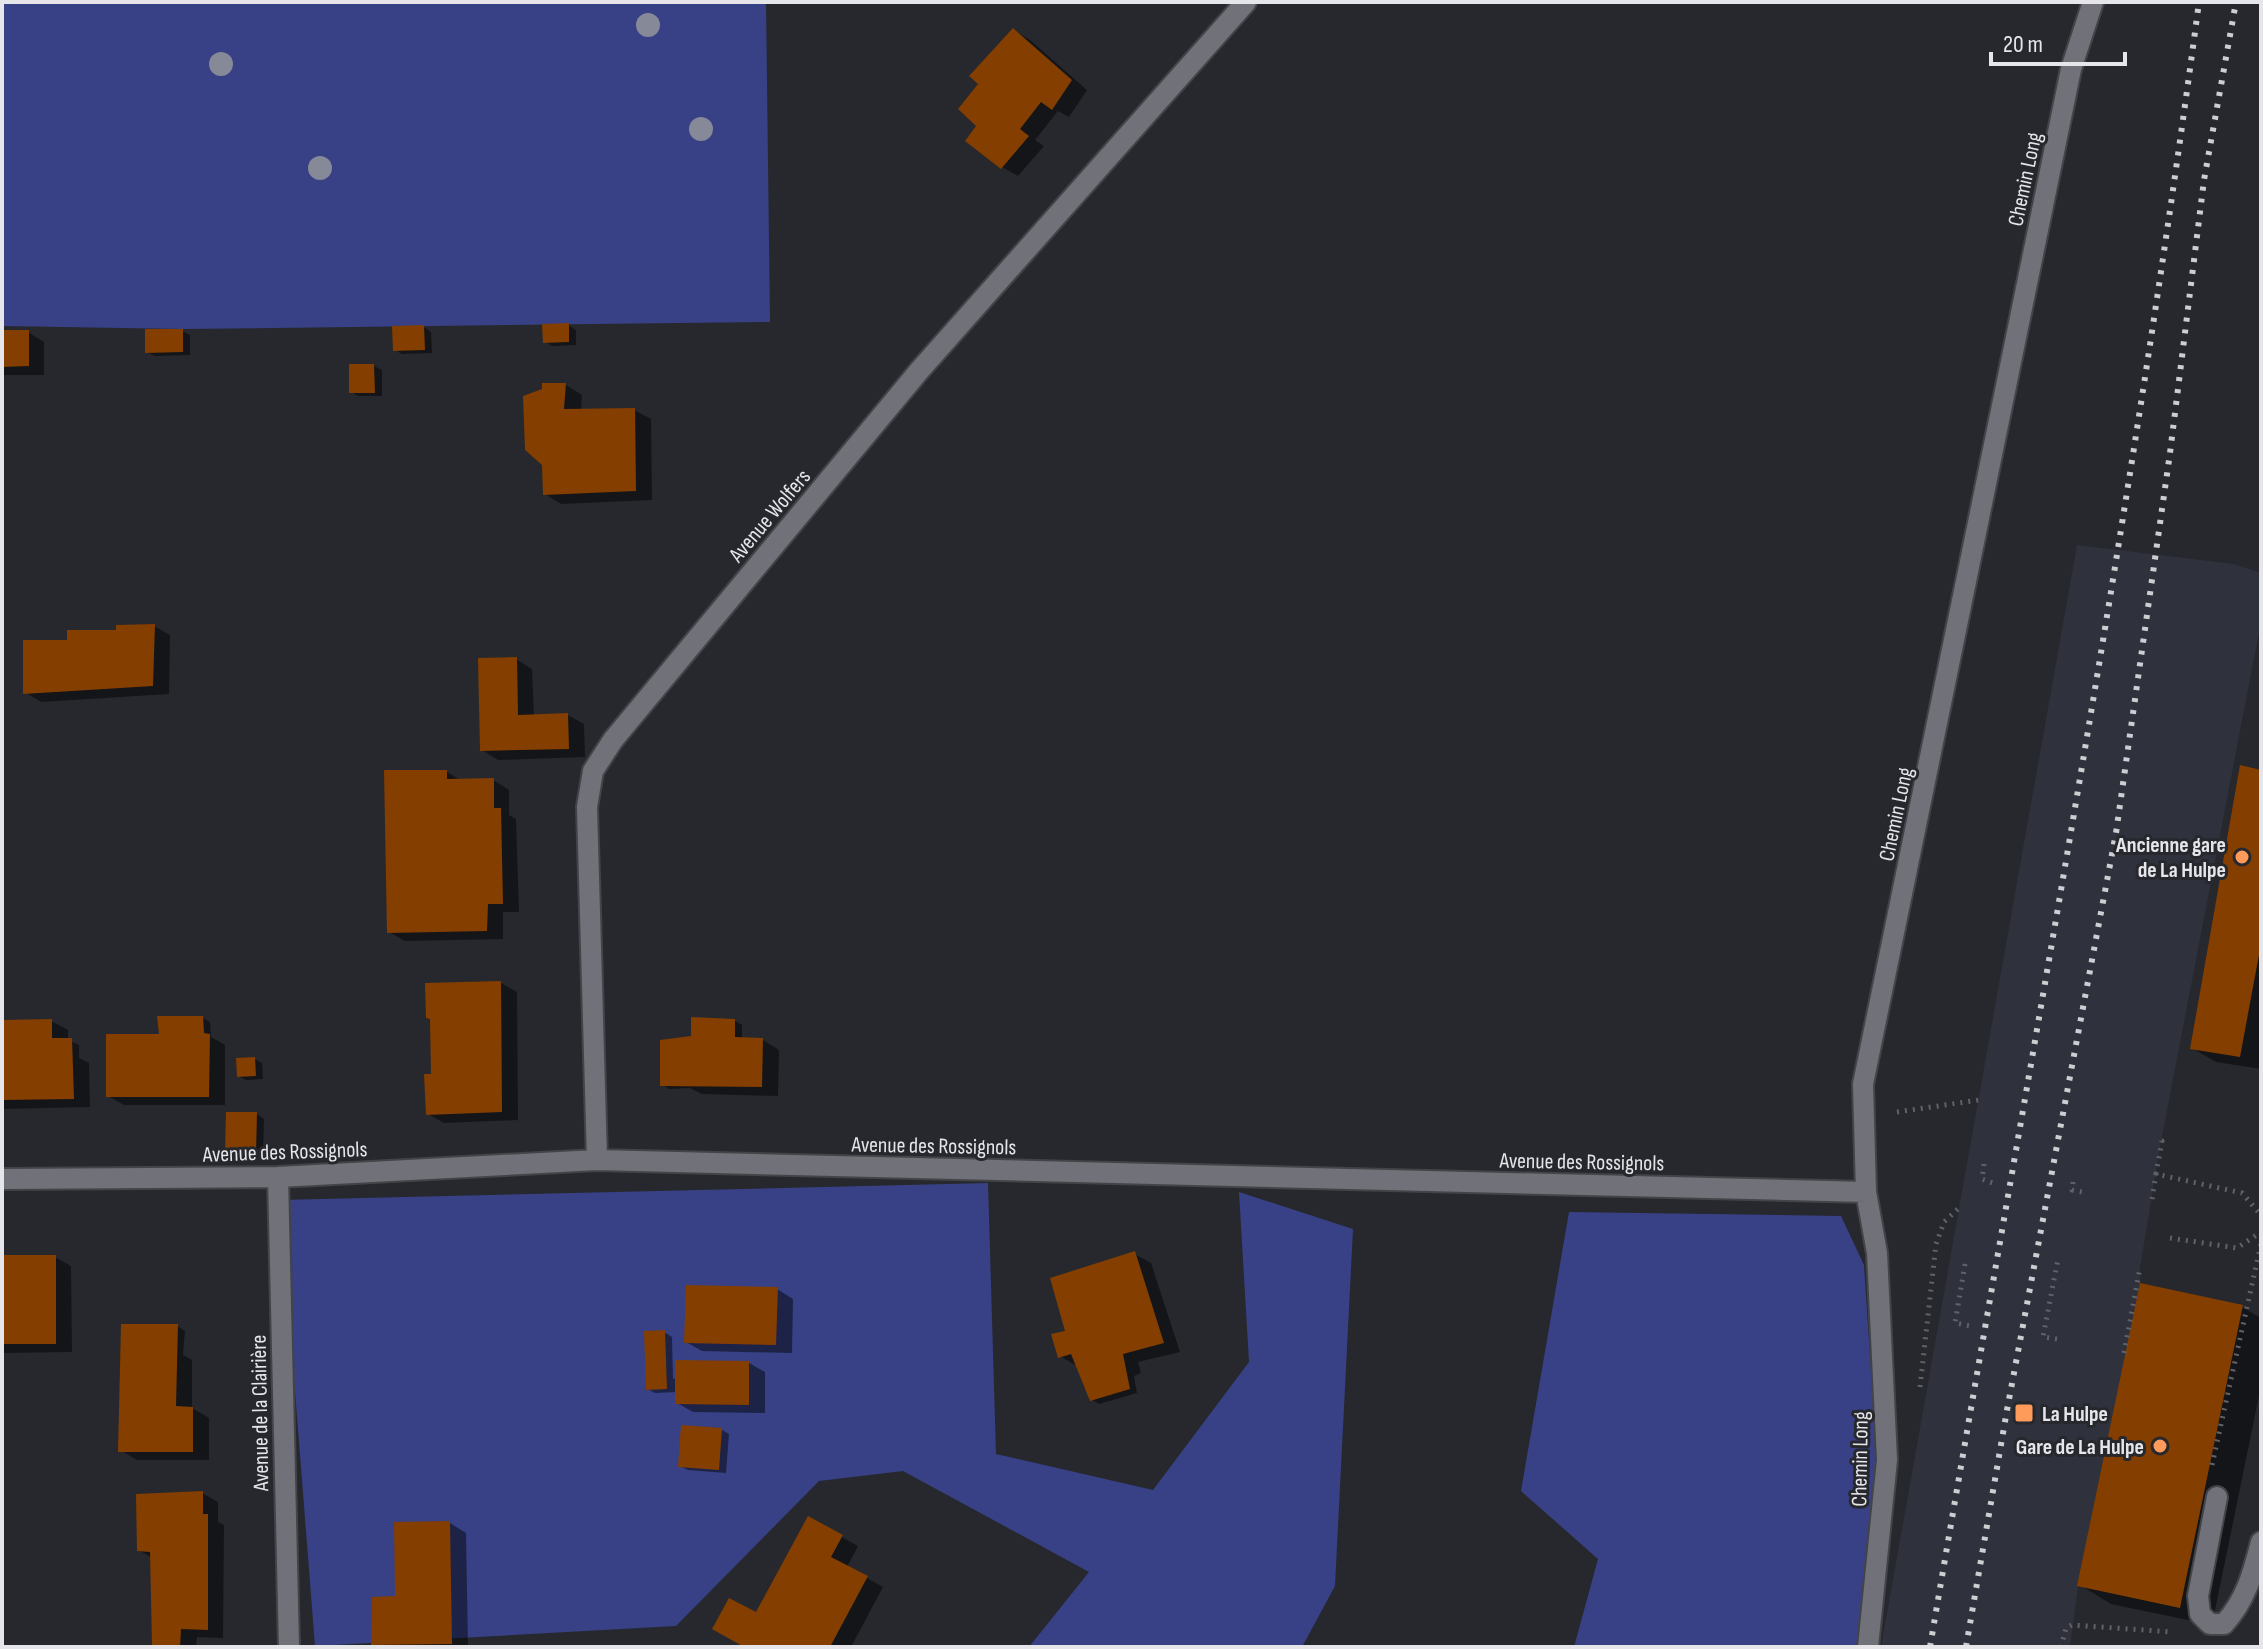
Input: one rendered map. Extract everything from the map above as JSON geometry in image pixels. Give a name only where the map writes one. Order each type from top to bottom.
[{"type":"street","name":"Avenue Wolfers","points":[[597,1160],[587,807],[593,771],[613,740],[919,371],[1246,2]]},
{"type":"street","name":"Chemin Long","points":[[1868,1647],[1887,1460],[1877,1253],[1866,1192],[1863,1084],[2071,69],[2093,2]]},
{"type":"street","name":"Avenue des Rossignols","points":[[2,1179],[278,1177],[597,1160],[1866,1192]]},
{"type":"street","name":"Avenue de la Clairière","points":[[278,1177],[289,1647]]},
{"type":"street","points":[[2217,1497],[2198,1596],[2200,1614],[2210,1624],[2224,1624],[2233,1614],[2249,1587],[2261,1542]]},
{"type":"path","points":[[1864,1117],[1979,1100]]},
{"type":"path","points":[[2152,1199],[2162,1141],[2157,1140]]},
{"type":"path","points":[[1984,1164],[1982,1179],[1995,1184]]},
{"type":"path","points":[[2156,1174],[2242,1193],[2261,1215]]},
{"type":"path","points":[[2073,1182],[2072,1190],[2082,1192]]},
{"type":"path","points":[[1918,1398],[1936,1244],[1944,1222],[1961,1206]]},
{"type":"path","points":[[2170,1238],[2237,1248],[2261,1232]]},
{"type":"path","points":[[2057,1339],[2043,1337],[2058,1259]]},
{"type":"path","points":[[1965,1264],[1955,1323],[1971,1326]]},
{"type":"path","points":[[2124,1353],[2140,1268]]},
{"type":"shaded area","points":[[2,2],[766,2],[770,322],[183,329],[2,326]]},
{"type":"shaded area","points":[[2077,545],[2234,564],[2261,573],[2261,622],[2160,1147],[2140,1268],[2180,1608],[2078,1586],[2070,1647],[1881,1647]]},
{"type":"shaded area","points":[[988,1183],[996,1454],[1153,1490],[1249,1362],[1239,1192],[1353,1229],[1335,1586],[1302,1647],[1029,1647],[1089,1572],[903,1471],[819,1481],[676,1626],[315,1646],[280,1200]]},
{"type":"shaded area","points":[[1569,1212],[1841,1216],[1864,1265],[1878,1478],[1865,1647],[1574,1647],[1598,1559],[1521,1491]]},
{"type":"building","points":[[1013,28],[1072,80],[1052,110],[1041,102],[1020,129],[1029,136],[1001,169],[965,141],[976,126],[958,109],[978,84],[969,76]]},
{"type":"building","points":[[569,323],[569,342],[543,343],[542,324]]},
{"type":"building","points":[[424,325],[425,350],[393,351],[392,326]]},
{"type":"building","points":[[145,329],[183,329],[183,352],[145,353]]},
{"type":"building","points":[[2,330],[29,330],[29,366],[2,367]]},
{"type":"building","points":[[349,364],[374,364],[375,393],[349,393]]},
{"type":"building","points":[[542,383],[566,383],[564,409],[635,408],[636,491],[543,495],[542,465],[525,450],[523,396],[542,389]]},
{"type":"building","points":[[155,624],[153,686],[23,694],[23,640],[67,640],[67,630],[116,630],[116,625]]},
{"type":"building","points":[[517,657],[518,715],[568,713],[569,749],[480,751],[478,658]]},
{"type":"building","name":"Ancienne gare de La Hulpe","points":[[2240,765],[2261,770],[2261,944],[2240,1057],[2190,1049]]},
{"type":"building","points":[[384,770],[447,770],[447,779],[494,778],[494,808],[501,808],[503,904],[488,904],[487,931],[387,933]]},
{"type":"building","points":[[501,981],[502,1112],[426,1115],[424,1074],[431,1074],[430,1019],[426,1018],[425,983]]},
{"type":"building","points":[[157,1016],[203,1016],[204,1033],[210,1034],[209,1097],[106,1097],[106,1034],[159,1034]]},
{"type":"building","points":[[691,1017],[735,1019],[735,1037],[763,1038],[762,1087],[660,1086],[660,1040],[691,1036]]},
{"type":"building","points":[[52,1019],[52,1038],[72,1038],[74,1099],[2,1100],[2,1020]]},
{"type":"building","points":[[255,1057],[256,1076],[237,1077],[236,1058]]},
{"type":"building","points":[[226,1112],[257,1112],[256,1154],[225,1153]]},
{"type":"building","points":[[1135,1251],[1164,1343],[1123,1354],[1130,1389],[1090,1401],[1071,1354],[1058,1358],[1051,1334],[1065,1331],[1050,1278]]},
{"type":"building","points":[[2,1255],[56,1255],[56,1344],[2,1344]]},
{"type":"building","name":"Gare de La Hulpe","points":[[2140,1283],[2243,1305],[2180,1608],[2077,1586]]},
{"type":"building","points":[[686,1285],[778,1287],[776,1345],[684,1343]]},
{"type":"building","points":[[121,1324],[178,1324],[176,1406],[193,1407],[193,1452],[118,1452]]},
{"type":"building","points":[[665,1330],[667,1389],[646,1390],[644,1331]]},
{"type":"building","points":[[675,1360],[749,1361],[749,1405],[675,1404]]},
{"type":"building","points":[[681,1425],[722,1428],[719,1470],[678,1467]]},
{"type":"building","points":[[203,1491],[203,1514],[208,1514],[208,1630],[181,1629],[180,1647],[152,1647],[150,1552],[137,1551],[136,1494]]},
{"type":"building","points":[[808,1516],[843,1535],[831,1557],[868,1576],[830,1647],[744,1647],[712,1629],[729,1598],[756,1612]]},
{"type":"building","points":[[450,1521],[452,1644],[371,1645],[372,1597],[395,1596],[394,1522]]},
{"type":"railway","points":[[1930,1647],[2106,620],[2199,2]]},
{"type":"railway","points":[[1966,1647],[2007,1410],[2116,833],[2170,453],[2204,180],[2236,2]]},
{"type":"place","name":"Ancienne gare de La Hulpe","points":[[2242,857]]},
{"type":"place","name":"La Hulpe","points":[[2024,1413]]},
{"type":"place","name":"Gare de La Hulpe","points":[[2160,1446]]}]
